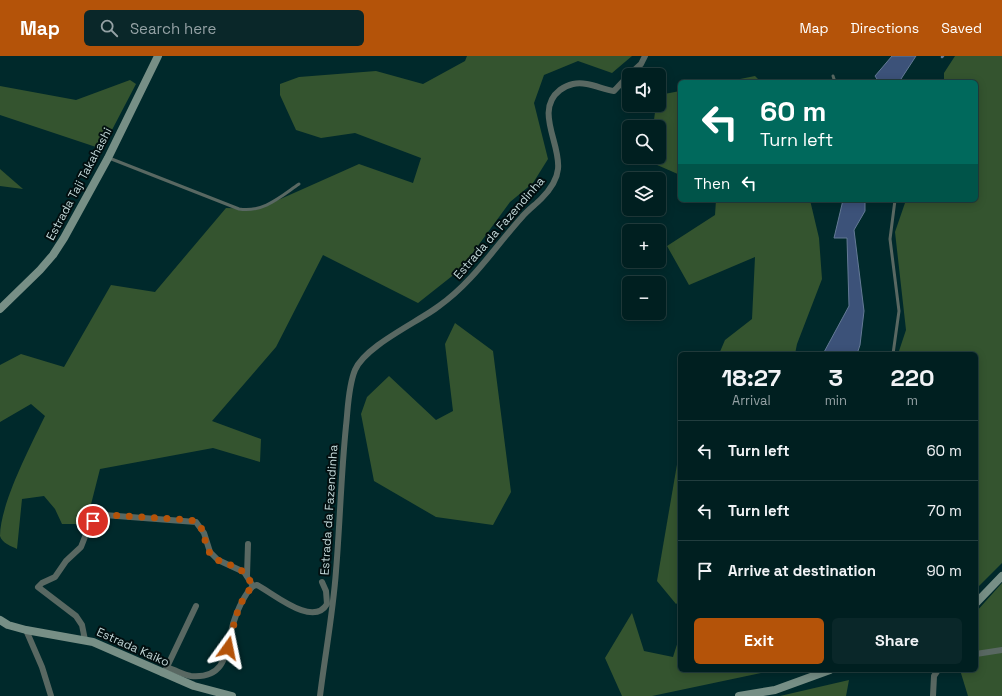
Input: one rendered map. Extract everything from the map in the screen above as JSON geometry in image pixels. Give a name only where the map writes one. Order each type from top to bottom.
[{"type":"street","name":"Estrada Taji Takahashi","points":[[0,309],[53,255],[108,158],[158,56]]},
{"type":"street","name":"Estrada da Fazendinha","points":[[637,68],[641,64],[645,56]]},
{"type":"street","name":"Estrada da Fazendinha","points":[[320,696],[336,573],[343,458],[348,411],[355,370],[361,360],[377,346],[438,308],[457,293],[473,277],[523,216],[543,198],[556,177],[558,164],[548,116],[550,100],[553,96],[564,87],[572,84],[581,83],[614,91],[622,83]]},
{"type":"street","points":[[85,640],[82,625],[76,616],[38,588],[42,583],[54,577],[66,561],[81,547],[88,529],[97,518],[109,515],[191,520],[196,522],[201,527],[210,552],[214,557],[240,569],[247,575],[253,586]]},
{"type":"street","points":[[247,575],[248,544]]},
{"type":"street","points":[[978,601],[1002,576]]},
{"type":"street","points":[[253,586],[260,587],[276,598],[303,611],[312,612],[322,610],[327,604],[326,591],[322,582]]},
{"type":"street","points":[[164,671],[170,669],[188,676],[196,676],[209,675],[218,669],[225,657],[236,615],[246,594],[253,586]]},
{"type":"street","points":[[164,671],[196,606]]},
{"type":"street","name":"Estrada Kaiko","points":[[0,620],[8,625],[26,630],[85,640],[108,647],[164,671],[194,686],[232,696]]},
{"type":"street","points":[[26,630],[42,667],[51,696]]},
{"type":"street","points":[[978,654],[1002,650]]},
{"type":"street","points":[[739,696],[775,690],[816,672]]},
{"type":"street","points":[[933,696],[936,673]]},
{"type":"lane","points":[[833,76],[834,80]]},
{"type":"lane","points":[[108,158],[239,209],[248,211],[262,208],[275,201],[299,184]]},
{"type":"lane","points":[[893,352],[899,311],[890,239],[895,202]]},
{"type":"green space","points":[[467,56],[632,56],[612,73],[578,61],[544,75],[534,103],[548,159],[533,183],[510,202],[461,269],[418,303],[323,255],[276,347],[212,421],[261,439],[260,462],[213,448],[100,469],[86,524],[62,524],[55,509],[44,496],[22,499],[17,549],[3,541],[0,536],[1,523],[5,508],[17,475],[45,416],[31,404],[0,422],[0,365],[21,354],[64,367],[111,285],[155,292],[226,208],[258,209],[359,164],[413,183],[421,158],[355,133],[321,138],[296,130],[280,95],[280,84],[299,77],[376,71],[423,84],[465,61]]},
{"type":"green space","points":[[955,56],[1002,56],[1002,563],[978,587],[978,352],[899,352],[906,330],[895,232],[905,202],[978,202],[978,80],[944,80],[944,73]]},
{"type":"green space","points":[[755,76],[759,80],[735,80]]},
{"type":"green space","points":[[130,80],[136,84],[102,149],[0,115],[0,86],[76,100]]},
{"type":"green space","points":[[678,91],[678,174],[655,164],[666,164],[666,120],[654,120],[655,112],[666,112],[666,94]]},
{"type":"green space","points":[[0,169],[23,189],[0,186]]},
{"type":"green space","points":[[716,202],[810,202],[819,238],[822,279],[797,344],[795,352],[720,352],[725,340],[752,319],[755,257],[689,285],[667,246],[715,215]]},
{"type":"green space","points":[[455,323],[493,351],[511,492],[493,525],[436,517],[374,481],[361,414],[367,397],[389,376],[436,420],[453,411],[445,344]]},
{"type":"green space","points":[[678,459],[678,602],[676,604],[657,581]]},
{"type":"green space","points":[[1002,583],[1002,696],[968,696],[961,672],[978,672],[978,610]]},
{"type":"green space","points":[[632,613],[644,651],[673,657],[678,641],[678,672],[761,673],[652,696],[622,696],[605,658]]},
{"type":"green space","points":[[849,680],[846,696],[780,696]]},
{"type":"water","points":[[892,56],[916,56],[901,80],[878,80],[875,76]]},
{"type":"water","points":[[843,202],[865,202],[865,211],[854,230],[864,311],[860,345],[858,352],[824,352],[849,306],[847,238],[834,238]]},
{"type":"route","points":[[93,521],[104,515],[109,515],[148,519],[160,518],[191,520],[196,522],[201,527],[210,552],[214,557],[240,569],[247,575],[253,586],[247,592],[236,615],[228,648]]}]
